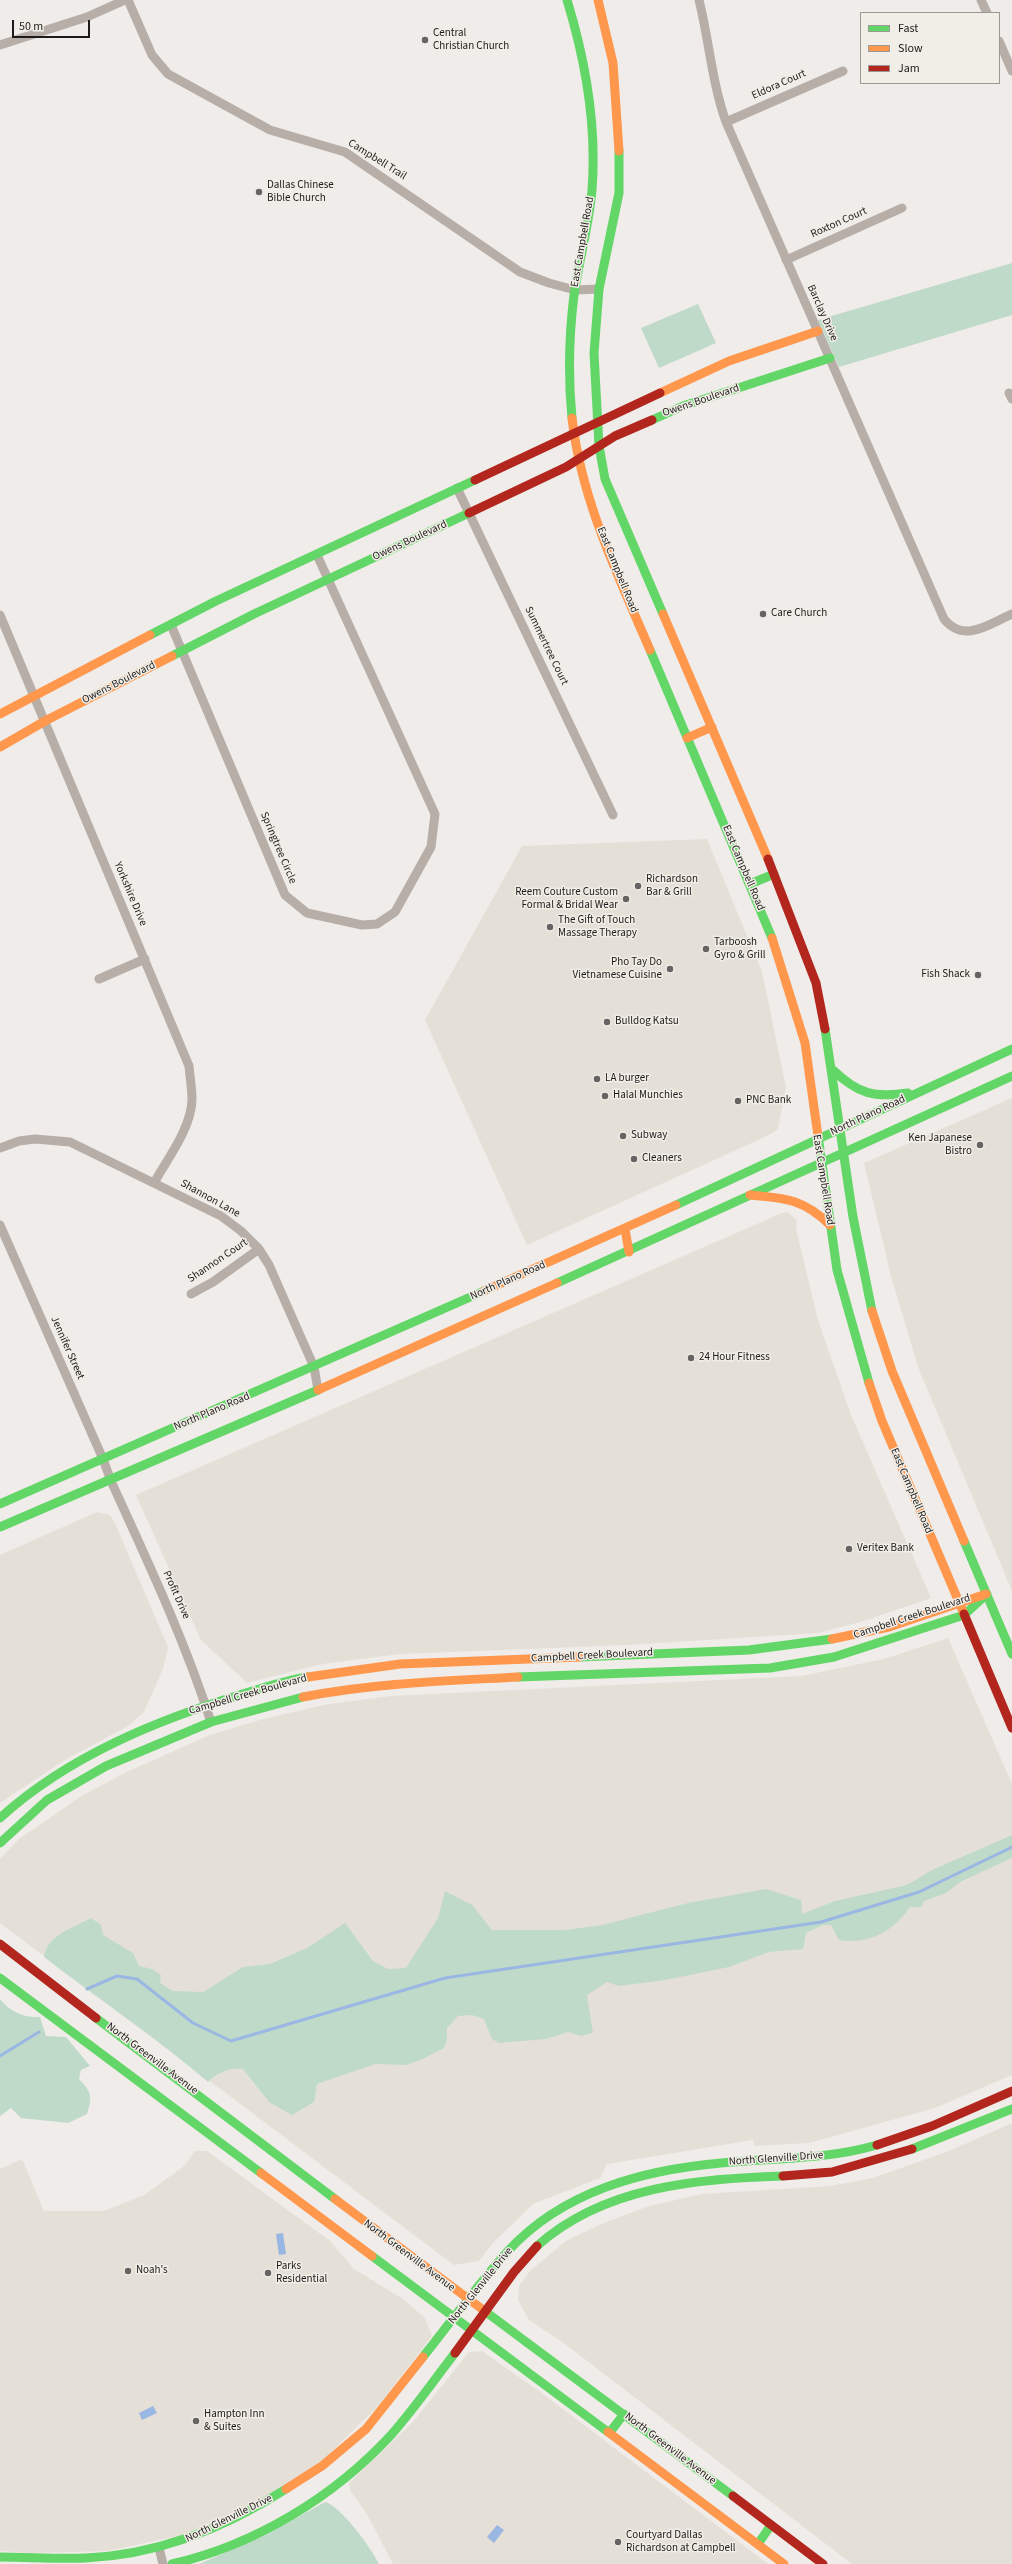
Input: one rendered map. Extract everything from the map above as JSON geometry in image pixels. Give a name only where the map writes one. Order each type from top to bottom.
[{"type":"main road","name":"East Campbell Road","points":[[567,0],[578,32],[587,74],[593,128],[592,191],[575,290],[571,327],[575,435],[580,460],[607,549],[772,936],[805,1043],[817,1140],[844,1302],[882,1421],[1012,1728]]},
{"type":"main road","points":[[598,0],[611,56],[619,125],[619,193],[599,289],[594,353],[598,424],[605,479],[774,874],[816,983],[833,1070],[846,1152],[853,1216],[869,1301],[892,1371],[1012,1654]]},
{"type":"main road","name":"Owens Boulevard","points":[[0,714],[170,625],[317,554],[746,354],[818,331]]},
{"type":"main road","name":"Owens Boulevard","points":[[0,747],[45,721],[182,651],[328,579],[580,460],[615,436],[683,406],[724,394],[830,358]]},
{"type":"main road","points":[[688,738],[712,727]]},
{"type":"main road","points":[[750,884],[774,874]]},
{"type":"main road","name":"North Plano Road","points":[[0,1504],[314,1368],[625,1229],[1012,1049]]},
{"type":"main road","points":[[833,1070],[852,1088],[870,1095],[883,1097],[923,1091]]},
{"type":"main road","name":"North Plano Road","points":[[0,1527],[111,1481],[629,1252],[749,1195],[1012,1076]]},
{"type":"main road","points":[[749,1195],[792,1199],[806,1204],[830,1225]]},
{"type":"main road","points":[[625,1229],[629,1252]]},
{"type":"main road","name":"Campbell Creek Boulevard","points":[[0,1818],[21,1799],[51,1778],[119,1741],[206,1705],[298,1678],[400,1664],[586,1657],[780,1646],[835,1640],[877,1630],[957,1601],[987,1594]]},
{"type":"main road","name":"Campbell Creek Boulevard","points":[[0,1843],[47,1800],[106,1766],[211,1722],[280,1702],[345,1689],[586,1674],[698,1672],[781,1666],[834,1657],[886,1642],[964,1615],[987,1594]]},
{"type":"main road","points":[[780,1646],[781,1666]]},
{"type":"main road","points":[[586,1657],[586,1674]]},
{"type":"main road","points":[[342,1672],[345,1689]]},
{"type":"main road","points":[[51,1778],[60,1792]]},
{"type":"main road","name":"North Greenville Avenue","points":[[0,1944],[469,2302],[624,2414],[823,2564]]},
{"type":"main road","name":"North Greenville Avenue","points":[[0,1978],[610,2432],[784,2564]]},
{"type":"main road","name":"North Glenville Drive","points":[[0,2557],[86,2558],[159,2548],[202,2534],[258,2507],[322,2466],[366,2430],[508,2251],[526,2233],[566,2204],[587,2195],[640,2177],[702,2165],[808,2159],[848,2152],[900,2137],[1012,2090]]},
{"type":"main road","name":"North Glenville Drive","points":[[172,2564],[206,2555],[266,2531],[314,2500],[354,2470],[392,2434],[484,2313],[514,2270],[531,2252],[562,2226],[584,2213],[668,2187],[717,2179],[812,2175],[860,2166],[904,2152],[1012,2109]]},
{"type":"main road","points":[[610,2432],[624,2414]]},
{"type":"main road","points":[[758,2544],[771,2525]]},
{"type":"street","points":[[0,45],[86,17],[126,0]]},
{"type":"street","name":"Campbell Trail","points":[[126,0],[152,55],[168,74],[270,130],[345,152],[520,272],[549,284],[575,290],[599,289]]},
{"type":"street","name":"Barclay Drive","points":[[699,0],[707,30],[718,102],[944,619],[950,626],[960,632],[971,632],[1012,614]]},
{"type":"street","points":[[981,0],[987,12]]},
{"type":"street","points":[[1000,43],[1012,71]]},
{"type":"street","name":"Eldora Court","points":[[726,122],[843,71]]},
{"type":"street","name":"Roxton Court","points":[[786,260],[902,208]]},
{"type":"street","name":"Summertree Court","points":[[458,488],[613,815]]},
{"type":"street","name":"Springtree Circle","points":[[170,625],[285,895],[294,905],[307,913],[362,925],[377,924],[395,912],[431,847],[435,814],[317,554]]},
{"type":"street","name":"Yorkshire Drive","points":[[0,615],[35,695],[189,1066],[192,1101],[184,1129],[154,1183]]},
{"type":"street","points":[[99,979],[145,959]]},
{"type":"street","name":"Shannon Lane","points":[[0,1148],[19,1141],[35,1139],[70,1142],[221,1216],[241,1231],[259,1249],[269,1266],[314,1368],[318,1390]]},
{"type":"street","name":"Jennifer Street","points":[[0,1226],[103,1459],[111,1481]]},
{"type":"street","name":"Shannon Court","points":[[191,1294],[213,1282],[259,1249]]},
{"type":"street","name":"Profit Drive","points":[[111,1481],[175,1622],[211,1722]]},
{"type":"street","points":[[159,2548],[163,2564]]},
{"type":"shaded area","points":[[707,839],[762,972],[786,1087],[778,1129],[767,1136],[527,1245],[425,1020],[522,846]]},
{"type":"shaded area","points":[[1012,1098],[1012,1591],[918,1367],[891,1276],[864,1163]]},
{"type":"shaded area","points":[[788,1212],[797,1221],[796,1229],[818,1320],[851,1415],[931,1598],[864,1621],[818,1633],[627,1645],[400,1654],[322,1664],[247,1683],[201,1640],[136,1495],[782,1213]]},
{"type":"shaded area","points":[[97,1512],[110,1515],[114,1521],[168,1647],[163,1669],[144,1712],[128,1726],[63,1761],[0,1803],[0,1555]]},
{"type":"shaded area","points":[[948,1638],[1012,1784],[1012,2075],[935,2108],[809,2143],[755,2146],[753,2140],[607,2164],[600,2178],[533,2204],[492,2244],[479,2261],[454,2265],[0,1923],[0,1859],[19,1839],[83,1795],[129,1771],[210,1735],[263,1719],[329,1704],[391,1696],[801,1676],[884,1659]]},
{"type":"shaded area","points":[[1012,2123],[1012,2564],[852,2564],[565,2344],[529,2320],[518,2300],[519,2286],[530,2271],[566,2241],[601,2224],[649,2206],[702,2194],[830,2186],[873,2178],[949,2151]]},
{"type":"shaded area","points":[[195,2151],[207,2151],[330,2241],[354,2269],[403,2299],[425,2318],[432,2336],[379,2405],[329,2454],[294,2484],[252,2505],[182,2535],[107,2551],[32,2553],[0,2551],[0,2169],[22,2159],[44,2211],[104,2211],[144,2195],[183,2167]]},
{"type":"shaded area","points":[[482,2351],[543,2394],[768,2564],[393,2564],[368,2516],[350,2490],[349,2483],[413,2422],[469,2352]]},
{"type":"green space","points":[[1012,263],[1012,315],[839,367],[818,320]]},
{"type":"green space","points":[[698,304],[716,343],[659,368],[641,328]]},
{"type":"green space","points":[[1012,1835],[1012,1858],[960,1882],[946,1893],[924,1901],[921,1907],[910,1907],[904,1916],[896,1923],[880,1934],[870,1938],[850,1941],[839,1940],[831,1925],[823,1925],[806,1933],[803,1949],[769,1952],[729,1967],[665,1980],[619,1986],[607,1982],[587,1995],[593,2033],[581,2036],[568,2032],[546,2039],[499,2043],[492,2039],[484,2019],[472,2015],[458,2016],[447,2028],[447,2040],[444,2048],[421,2060],[406,2065],[375,2064],[317,2084],[314,2102],[292,2115],[269,2102],[243,2069],[224,2071],[208,2082],[168,2049],[44,1957],[46,1949],[55,1938],[91,1918],[101,1925],[103,1935],[133,1953],[139,1966],[152,1969],[161,1975],[160,1983],[173,1991],[203,1992],[243,1967],[270,1964],[307,1948],[345,1923],[373,1961],[388,1969],[406,1968],[438,1918],[445,1891],[472,1905],[492,1930],[565,1930],[602,1925],[688,1903],[766,1889],[801,1900],[802,1914],[835,1901],[907,1885],[932,1870]]},
{"type":"green space","points":[[0,1999],[13,2011],[23,2015],[40,2017],[46,2036],[66,2037],[90,2066],[81,2070],[79,2079],[86,2087],[90,2095],[90,2103],[87,2114],[68,2123],[21,2118],[11,2108],[0,2116]]},
{"type":"green space","points":[[325,2502],[339,2511],[355,2528],[370,2548],[379,2564],[199,2564],[268,2534]]},
{"type":"water","points":[[283,2233],[286,2254],[279,2255],[276,2234]]},
{"type":"water","points":[[153,2406],[157,2413],[142,2420],[139,2413]]},
{"type":"water","points":[[497,2525],[504,2530],[494,2543],[487,2537]]},
{"type":"waterway","points":[[87,1989],[117,1976],[137,1979],[193,2023],[231,2041],[445,1978],[821,1922],[919,1892],[1012,1847]]},
{"type":"waterway","points":[[0,2056],[39,2032]]},
{"type":"traffic: fast","points":[[567,0],[585,70],[593,142],[591,203],[576,282],[571,325],[570,372],[572,418]]},
{"type":"traffic: fast","points":[[619,151],[619,193],[599,289],[594,353],[599,446],[605,479],[663,614]]},
{"type":"traffic: fast","points":[[652,420],[683,406],[830,358]]},
{"type":"traffic: fast","points":[[150,635],[216,601],[475,480]]},
{"type":"traffic: fast","points":[[172,656],[254,614],[469,513]]},
{"type":"traffic: fast","points":[[650,650],[772,938]]},
{"type":"traffic: fast","points":[[750,884],[774,874]]},
{"type":"traffic: fast","points":[[825,1029],[853,1217],[872,1311]]},
{"type":"traffic: fast","points":[[676,1205],[1012,1049]]},
{"type":"traffic: fast","points":[[833,1070],[850,1084],[867,1092],[885,1095],[908,1093]]},
{"type":"traffic: fast","points":[[557,1283],[1012,1076]]},
{"type":"traffic: fast","points":[[818,1136],[837,1270],[869,1383]]},
{"type":"traffic: fast","points":[[0,1504],[484,1291]]},
{"type":"traffic: fast","points":[[0,1527],[318,1390]]},
{"type":"traffic: fast","points":[[964,1541],[1012,1654]]},
{"type":"traffic: fast","points":[[518,1677],[770,1668],[834,1657],[964,1615],[987,1594]]},
{"type":"traffic: fast","points":[[580,1657],[749,1650],[832,1639]]},
{"type":"traffic: fast","points":[[0,1818],[55,1776],[116,1742],[213,1703],[277,1684],[308,1677]]},
{"type":"traffic: fast","points":[[0,1843],[47,1800],[106,1766],[211,1722],[303,1697]]},
{"type":"traffic: fast","points":[[0,1978],[261,2173]]},
{"type":"traffic: fast","points":[[96,2018],[335,2199]]},
{"type":"traffic: fast","points":[[912,2149],[1012,2109]]},
{"type":"traffic: fast","points":[[423,2357],[475,2290],[508,2251],[530,2230],[554,2213],[579,2199],[606,2187],[663,2171],[721,2163],[819,2156],[858,2150],[877,2145]]},
{"type":"traffic: fast","points":[[537,2246],[563,2226],[592,2210],[622,2198],[685,2184],[750,2177],[783,2176]]},
{"type":"traffic: fast","points":[[372,2256],[608,2432]]},
{"type":"traffic: fast","points":[[486,2312],[733,2496]]},
{"type":"traffic: fast","points":[[172,2564],[203,2556],[233,2545],[291,2516],[319,2498],[369,2458],[391,2435],[416,2405],[455,2353]]},
{"type":"traffic: fast","points":[[610,2432],[624,2414]]},
{"type":"traffic: fast","points":[[0,2557],[85,2558],[112,2556],[165,2545],[190,2537],[239,2516],[286,2489]]},
{"type":"traffic: fast","points":[[758,2544],[771,2525]]},
{"type":"traffic: slow","points":[[598,0],[613,63],[619,151]]},
{"type":"traffic: slow","points":[[660,393],[729,361],[818,331]]},
{"type":"traffic: slow","points":[[572,418],[583,478],[602,537],[650,650]]},
{"type":"traffic: slow","points":[[663,614],[768,859]]},
{"type":"traffic: slow","points":[[0,714],[150,635]]},
{"type":"traffic: slow","points":[[0,747],[45,721],[172,656]]},
{"type":"traffic: slow","points":[[687,738],[712,727]]},
{"type":"traffic: slow","points":[[772,938],[805,1043],[818,1136]]},
{"type":"traffic: slow","points":[[750,1195],[774,1197],[793,1201],[821,1216],[830,1225]]},
{"type":"traffic: slow","points":[[484,1291],[676,1205]]},
{"type":"traffic: slow","points":[[625,1229],[629,1252]]},
{"type":"traffic: slow","points":[[318,1390],[557,1283]]},
{"type":"traffic: slow","points":[[872,1311],[892,1371],[964,1541]]},
{"type":"traffic: slow","points":[[869,1383],[882,1421],[964,1614]]},
{"type":"traffic: slow","points":[[832,1639],[889,1627],[986,1594]]},
{"type":"traffic: slow","points":[[308,1677],[400,1664],[580,1657]]},
{"type":"traffic: slow","points":[[303,1697],[330,1692],[383,1686],[437,1681],[518,1677]]},
{"type":"traffic: slow","points":[[261,2173],[372,2256]]},
{"type":"traffic: slow","points":[[335,2199],[486,2312]]},
{"type":"traffic: slow","points":[[286,2489],[322,2466],[366,2429],[423,2357]]},
{"type":"traffic: slow","points":[[608,2432],[784,2564]]},
{"type":"traffic: jam","points":[[475,480],[660,393]]},
{"type":"traffic: jam","points":[[469,513],[566,467],[615,436],[652,420]]},
{"type":"traffic: jam","points":[[768,859],[816,983],[825,1029]]},
{"type":"traffic: jam","points":[[964,1614],[1012,1728]]},
{"type":"traffic: jam","points":[[0,1944],[96,2018]]},
{"type":"traffic: jam","points":[[877,2145],[932,2126],[1012,2091]]},
{"type":"traffic: jam","points":[[783,2176],[832,2172],[912,2149]]},
{"type":"traffic: jam","points":[[455,2353],[514,2272],[537,2246]]},
{"type":"traffic: jam","points":[[733,2496],[823,2564]]},
{"type":"place","name":"Central Christian Church","points":[[425,40]]},
{"type":"place","name":"Dallas Chinese Bible Church","points":[[259,192]]},
{"type":"place","name":"Care Church","points":[[763,614]]},
{"type":"place","name":"Richardson Bar & Grill","points":[[638,886]]},
{"type":"place","name":"Reem Couture Custom Formal & Bridal Wear","points":[[626,899]]},
{"type":"place","name":"The Gift of Touch Massage Therapy","points":[[550,927]]},
{"type":"place","name":"Tarboosh Gyro & Grill","points":[[706,949]]},
{"type":"place","name":"Pho Tay Do Vietnamese Cuisine","points":[[670,969]]},
{"type":"place","name":"Fish Shack","points":[[978,975]]},
{"type":"place","name":"Bulldog Katsu","points":[[607,1022]]},
{"type":"place","name":"LA burger","points":[[597,1079]]},
{"type":"place","name":"Halal Munchies","points":[[605,1096]]},
{"type":"place","name":"PNC Bank","points":[[738,1101]]},
{"type":"place","name":"Subway","points":[[623,1136]]},
{"type":"place","name":"Ken Japanese Bistro","points":[[980,1145]]},
{"type":"place","name":"Cleaners","points":[[634,1159]]},
{"type":"place","name":"24 Hour Fitness","points":[[691,1358]]},
{"type":"place","name":"Veritex Bank","points":[[849,1549]]},
{"type":"place","name":"Noah's","points":[[128,2271]]},
{"type":"place","name":"Parks Residential","points":[[268,2273]]},
{"type":"place","name":"Hampton Inn & Suites","points":[[196,2421]]},
{"type":"place","name":"Courtyard Dallas Richardson at Campbell","points":[[618,2542]]}]
